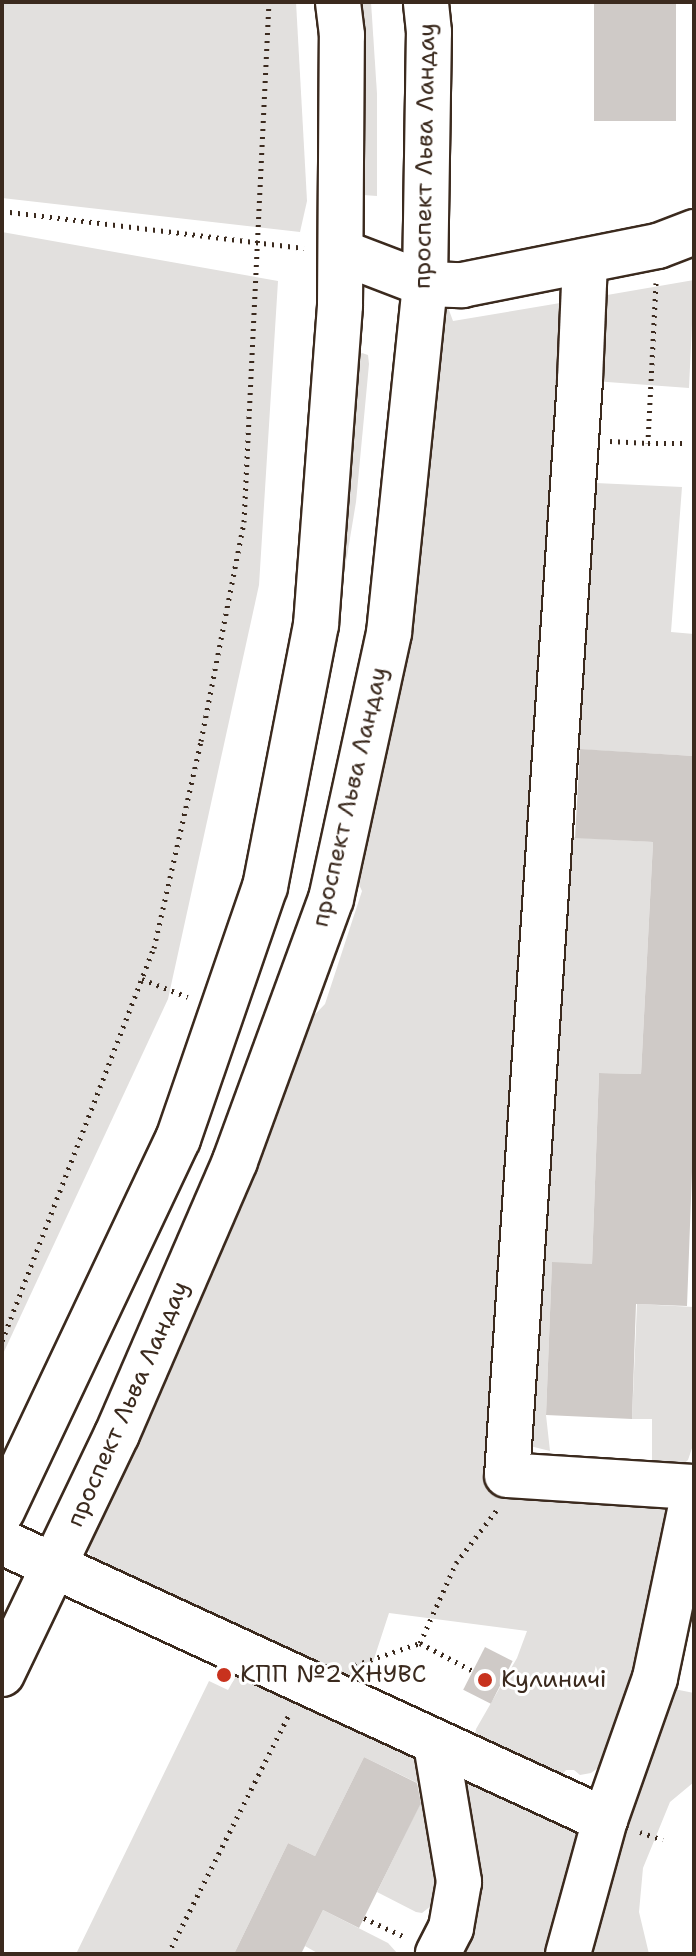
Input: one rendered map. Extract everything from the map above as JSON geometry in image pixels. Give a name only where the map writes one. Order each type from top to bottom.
[{"type":"main road","points":[[2,1511],[178,1139],[265,887],[316,625],[340,305],[342,35],[338,2]]},
{"type":"main road","name":"проспект Льва Ландау","points":[[2,1674],[117,1434],[235,1161],[331,899],[389,633],[425,284],[429,32],[426,2]]},
{"type":"main road","points":[[341,252],[425,284],[462,285],[676,239]]},
{"type":"main road","points":[[568,1954],[605,1820],[655,1678],[694,1490],[507,1475],[582,351],[585,261]]},
{"type":"main road","points":[[2,1542],[56,1564],[304,1683],[605,1820]]},
{"type":"main road","points":[[436,1744],[459,1882],[451,1928],[438,1954]]},
{"type":"path","points":[[2,1341],[154,948],[201,741],[244,522],[269,2]]},
{"type":"path","points":[[2,211],[341,252]]},
{"type":"path","points":[[676,239],[648,443],[685,443]]},
{"type":"path","points":[[142,979],[189,997]]},
{"type":"path","points":[[168,1954],[304,1683],[420,1643],[456,1563],[501,1505],[507,1475]]},
{"type":"path","points":[[420,1643],[473,1671]]},
{"type":"path","points":[[364,1918],[438,1954]]},
{"type":"shaded area","points":[[2,2],[296,2],[307,201],[300,232],[2,198]]},
{"type":"shaded area","points":[[359,2],[371,2],[377,94],[377,196],[363,195]]},
{"type":"shaded area","points":[[2,232],[278,281],[259,585],[168,999],[2,1356]]},
{"type":"shaded area","points":[[694,280],[689,388],[580,380],[584,299]]},
{"type":"shaded area","points":[[572,301],[569,837],[653,842],[641,1074],[599,1073],[592,1264],[552,1263],[546,1415],[550,1451],[510,1441],[504,1489],[664,1503],[671,1510],[657,1616],[606,1762],[591,1773],[580,1775],[574,1770],[566,1770],[562,1775],[551,1776],[474,1741],[476,1729],[517,1658],[527,1631],[389,1613],[372,1665],[343,1681],[95,1567],[85,1542],[296,1034],[325,1004],[362,891],[349,864],[434,314],[446,302],[453,321]]},
{"type":"shaded area","points":[[362,353],[368,355],[369,364],[356,502],[325,689],[357,357]]},
{"type":"shaded area","points":[[574,482],[682,487],[671,632],[694,634],[694,756],[575,749]]},
{"type":"shaded area","points":[[637,1304],[694,1307],[694,1442],[688,1460],[681,1466],[652,1464],[652,1419],[632,1419]]},
{"type":"shaded area","points":[[240,1669],[432,1760],[449,1867],[436,1902],[422,1913],[416,1912],[377,1892],[428,1788],[364,1757],[315,1856],[288,1843],[234,1954],[76,1954],[209,1681],[228,1690]]},
{"type":"shaded area","points":[[664,1687],[694,1693],[694,1782],[670,1802],[643,1868],[639,1912],[649,1954],[582,1954]]},
{"type":"shaded area","points":[[459,1771],[582,1830],[551,1954],[462,1954]]},
{"type":"shaded area","points":[[323,1910],[388,1943],[398,1954],[319,1954],[305,1946]]},
{"type":"building","points":[[594,2],[676,2],[676,121],[594,121]]},
{"type":"building","points":[[580,749],[694,756],[694,1118],[687,1306],[636,1304],[632,1419],[546,1415],[552,1262],[592,1264],[599,1073],[641,1074],[653,842],[575,838]]},
{"type":"building","name":"Кулиничі","points":[[485,1647],[513,1661],[491,1704],[463,1690]]},
{"type":"building","points":[[364,1757],[417,1783],[421,1803],[359,1928],[323,1910],[301,1954],[234,1954],[288,1843],[315,1856]]},
{"type":"place","name":"КПП №2 ХНУВС","points":[[224,1675]]},
{"type":"place","name":"Кулиничі","points":[[485,1680]]}]
